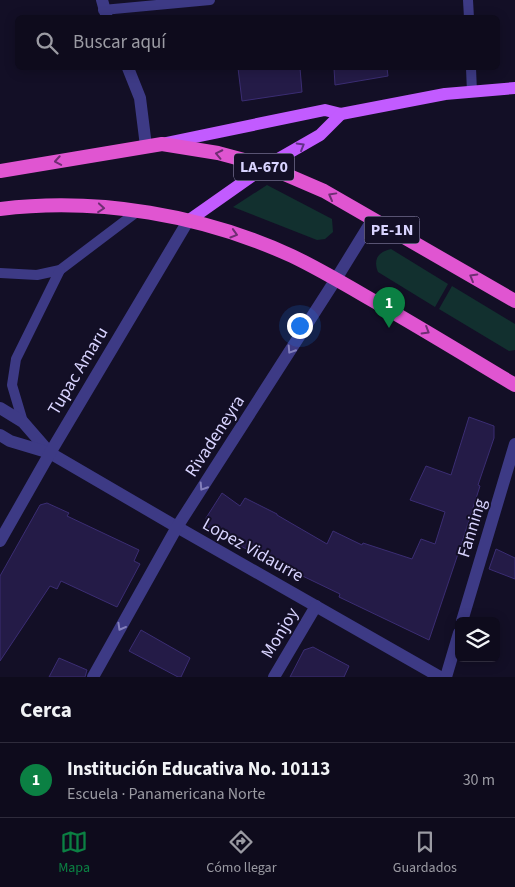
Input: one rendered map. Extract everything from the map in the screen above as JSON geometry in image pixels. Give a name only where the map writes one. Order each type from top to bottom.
[{"type":"highway","name":"PE-1N","points":[[0,171],[162,144],[218,153],[266,166],[324,192],[515,301]]},
{"type":"highway","points":[[0,209],[21,206],[81,206],[138,211],[188,220],[239,235],[292,256],[515,385]]},
{"type":"main road","name":"LA-670","points":[[162,144],[325,110],[341,114],[445,94],[515,88]]},
{"type":"main road","name":"LA-670","points":[[188,220],[266,166],[320,135],[341,114]]},
{"type":"street","points":[[129,70],[140,98],[146,146]]},
{"type":"street","name":"Rivadeneyra","points":[[93,677],[177,527],[336,280],[373,219]]},
{"type":"street","name":"Tupac Amaru","points":[[0,541],[188,220]]},
{"type":"street","name":"Lopez Vidaurre","points":[[0,408],[23,422],[50,453]]},
{"type":"street","name":"Lopez Vidaurre","points":[[0,435],[10,441],[50,453],[440,677]]},
{"type":"street","name":"Fanning","points":[[463,617],[515,444]]},
{"type":"street","name":"Monjoy","points":[[274,677],[316,606]]},
{"type":"street","points":[[446,677],[455,647]]},
{"type":"lane","points":[[104,9],[210,0]]},
{"type":"lane","points":[[468,0],[469,15]]},
{"type":"lane","points":[[471,70],[472,92]]},
{"type":"lane","points":[[0,272],[37,275],[60,270],[138,211]]},
{"type":"lane","points":[[23,422],[12,385],[16,359],[60,270]]},
{"type":"green space","points":[[267,185],[332,219],[333,232],[325,239],[317,240],[233,207]]},
{"type":"green space","points":[[391,249],[448,284],[435,307],[378,272],[376,260],[380,254]]},
{"type":"green space","points":[[452,286],[515,324],[515,350],[509,351],[439,309]]},
{"type":"building","points":[[238,70],[300,70],[302,92],[242,101]]},
{"type":"building","points":[[334,70],[387,70],[388,76],[335,85]]},
{"type":"building","points":[[469,417],[494,426],[494,438],[429,640],[339,597],[340,594],[209,531],[206,518],[222,493],[240,506],[245,498],[277,514],[327,544],[333,531],[362,545],[363,543],[412,559],[421,539],[435,544],[445,512],[410,500],[426,466],[451,475]]},
{"type":"building","points":[[47,503],[69,513],[67,516],[139,550],[134,561],[140,564],[117,607],[61,581],[57,589],[50,586],[0,661],[0,576],[40,505]]},
{"type":"building","points":[[496,549],[515,558],[515,579],[489,569]]},
{"type":"building","points":[[141,630],[190,658],[181,677],[129,651]]},
{"type":"building","points":[[313,647],[349,666],[344,677],[290,677],[304,650]]},
{"type":"building","points":[[59,658],[87,670],[85,677],[49,677]]},
{"type":"place","name":"Institución Educativa No. 10113","points":[[389,328]]}]
